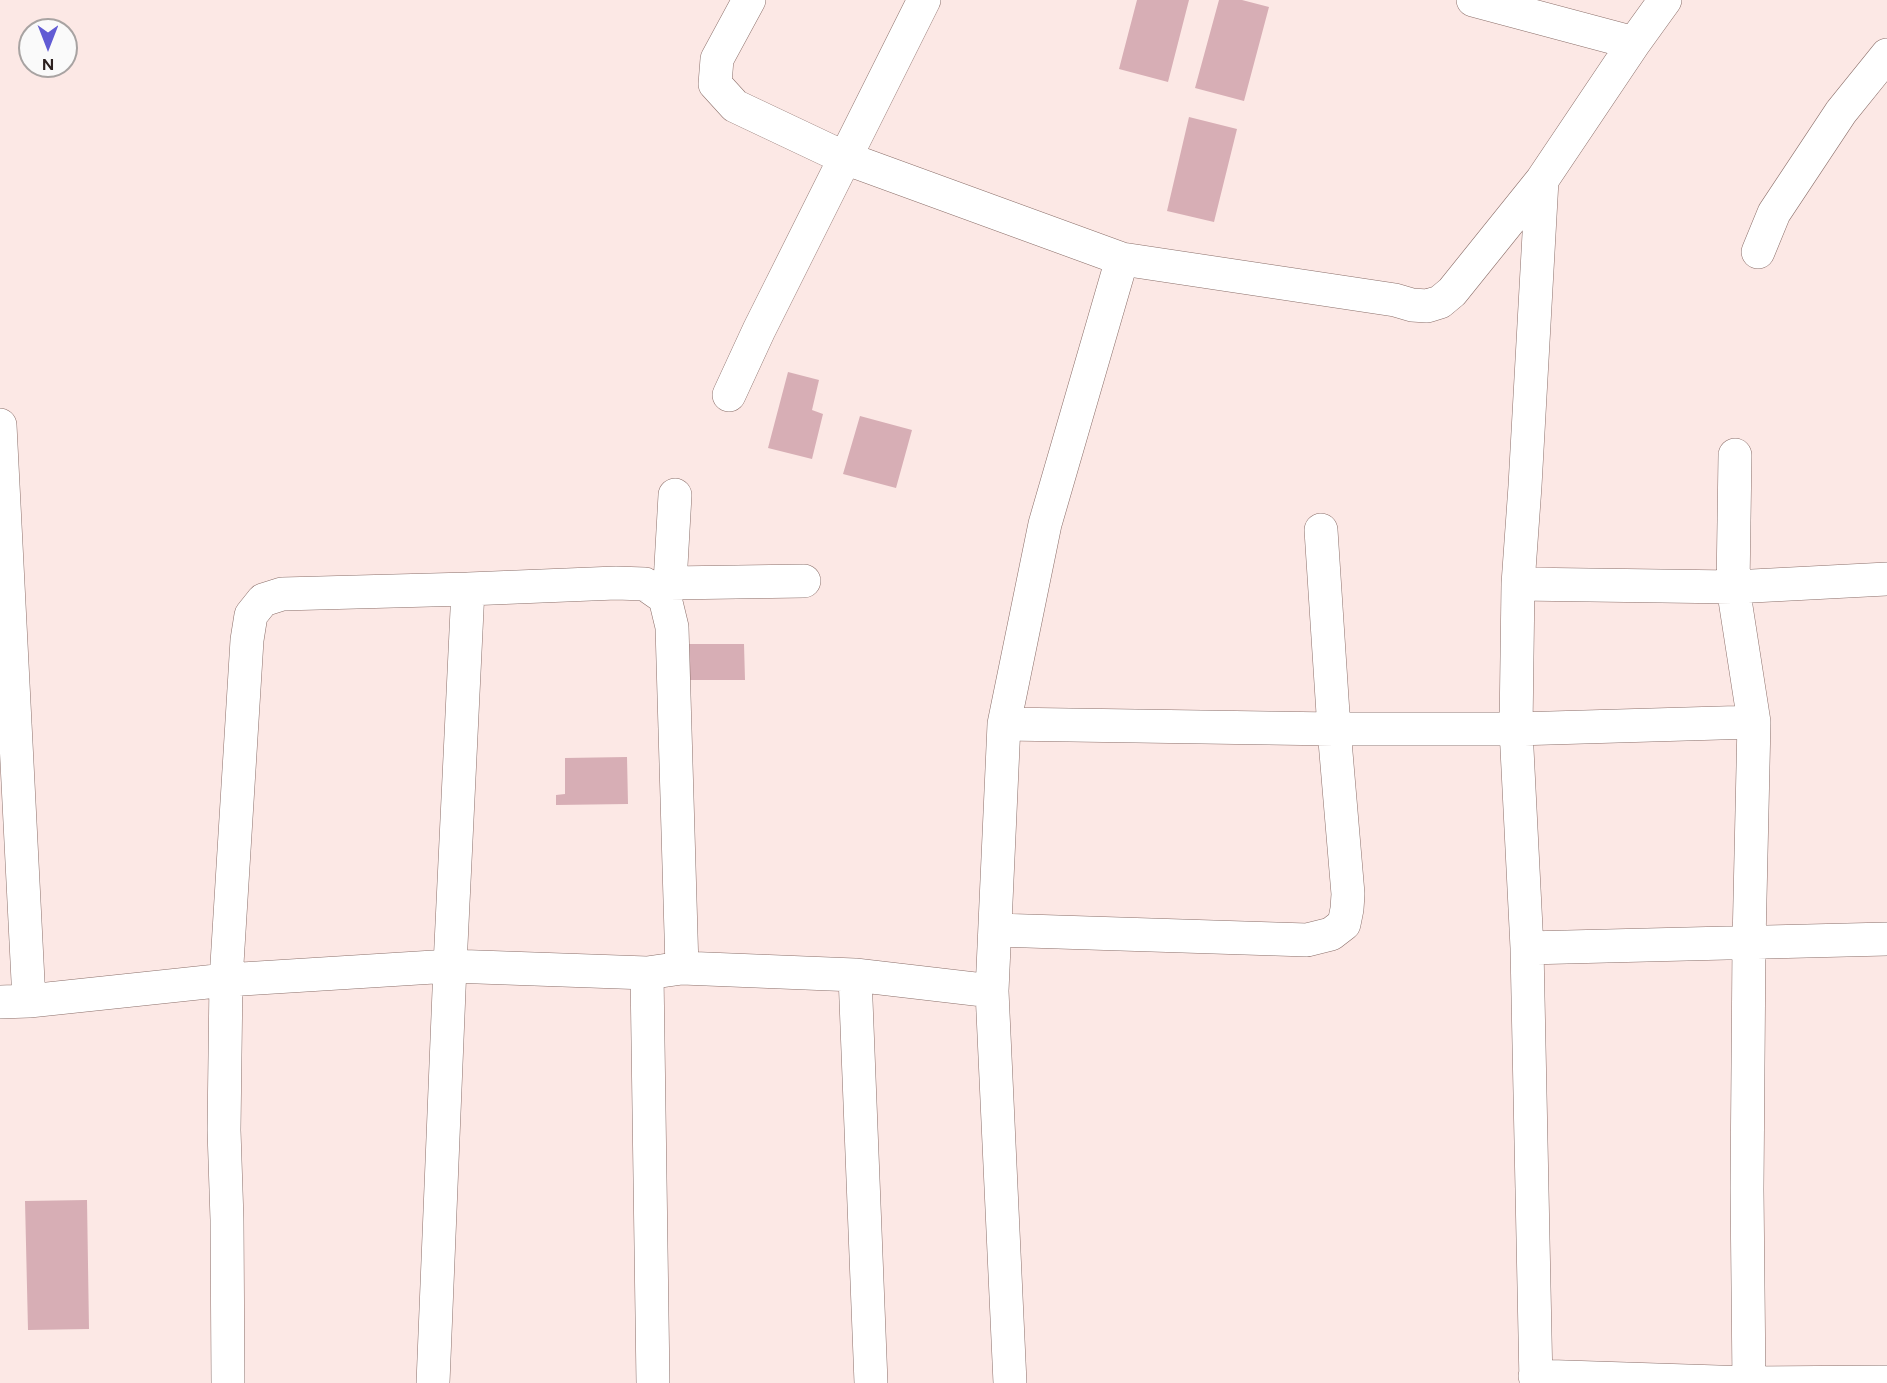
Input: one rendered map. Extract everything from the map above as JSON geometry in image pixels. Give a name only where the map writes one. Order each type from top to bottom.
[{"type":"street","points":[[749,0],[717,59],[715,84],[735,106],[845,158],[1122,259],[1427,306],[1440,302],[1452,292],[1542,180],[1665,0]]},
{"type":"street","points":[[729,395],[759,330],[924,0]]},
{"type":"street","points":[[1473,0],[1634,43]]},
{"type":"street","points":[[1758,252],[1774,213],[1841,112],[1887,55]]},
{"type":"street","points":[[1542,180],[1526,486],[1518,584],[1516,729],[1527,948],[1536,1380],[1887,1383]]},
{"type":"street","points":[[1010,1383],[992,991],[1004,724],[1045,524],[1122,259]]},
{"type":"street","points":[[0,442],[15,1002],[225,980],[450,966],[647,973],[682,968],[855,975],[992,991]]},
{"type":"street","points":[[1735,455],[1733,587],[1754,722],[1747,1189],[1749,1383]]},
{"type":"street","points":[[675,495],[667,590],[672,627],[682,968]]},
{"type":"street","points":[[996,930],[1307,940],[1331,934],[1344,924],[1347,894],[1321,530]]},
{"type":"street","points":[[1518,584],[1733,587],[1887,579]]},
{"type":"street","points":[[228,1383],[224,1130],[225,980],[247,640],[251,615],[263,600],[282,594],[468,590],[616,583],[645,584],[667,590],[804,581]]},
{"type":"street","points":[[433,1383],[468,590]]},
{"type":"street","points":[[1004,724],[1516,729],[1754,722]]},
{"type":"street","points":[[1527,948],[1887,939]]},
{"type":"street","points":[[647,973],[653,1383]]},
{"type":"street","points":[[855,975],[871,1383]]},
{"type":"building","points":[[1137,0],[1189,0],[1168,82],[1119,69]]},
{"type":"building","points":[[1219,0],[1242,0],[1269,7],[1244,101],[1195,88]]},
{"type":"building","points":[[1189,117],[1237,129],[1214,222],[1167,211]]},
{"type":"building","points":[[788,372],[819,380],[812,410],[823,414],[812,459],[768,448]]},
{"type":"building","points":[[860,416],[912,430],[896,488],[843,474]]},
{"type":"building","points":[[678,644],[744,644],[745,680],[679,680]]},
{"type":"building","points":[[627,757],[628,804],[556,805],[556,795],[565,794],[565,758]]},
{"type":"building","points":[[87,1200],[89,1329],[28,1330],[25,1201]]}]
